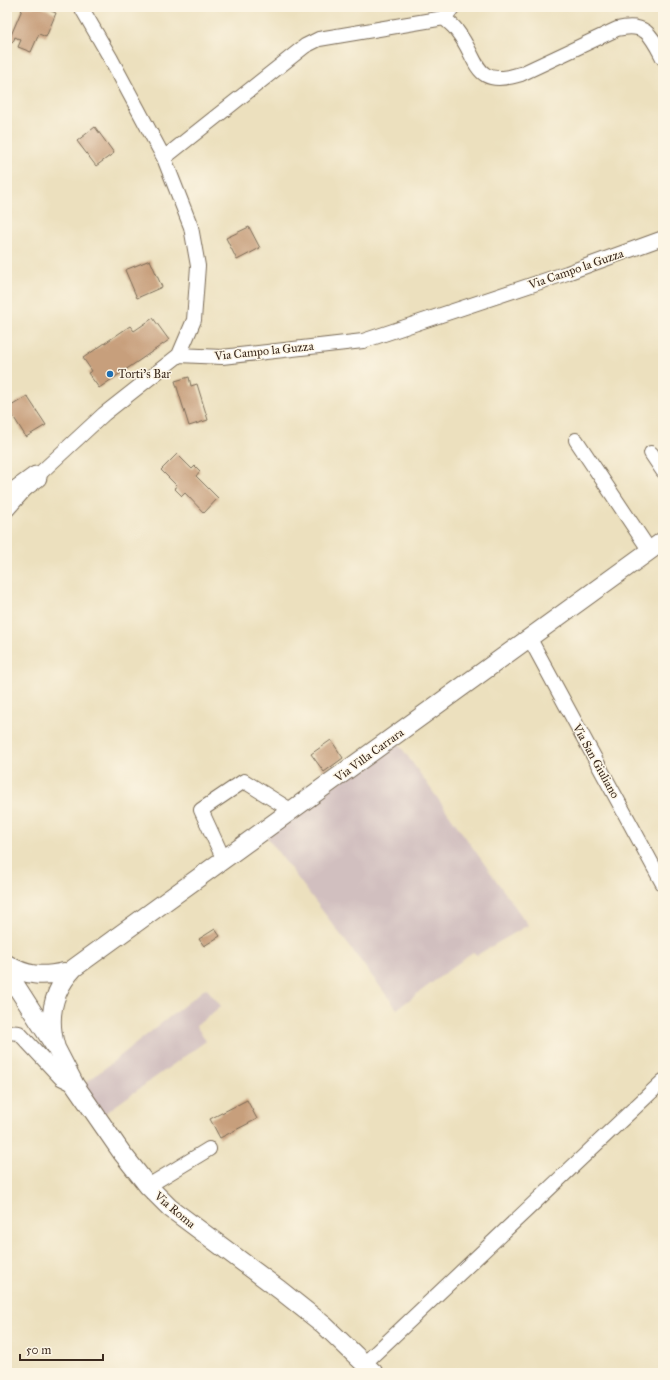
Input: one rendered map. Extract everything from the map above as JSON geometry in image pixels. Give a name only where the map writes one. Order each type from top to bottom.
[{"type":"highway","points":[[7,498],[36,477]]},
{"type":"main road","name":"Via Villa Carrara","points":[[27,1002],[37,988],[43,983],[66,975],[657,546]]},
{"type":"main road","points":[[7,964],[28,975],[66,975],[52,1008],[51,1032],[56,1048]]},
{"type":"main road","name":"Via Roma","points":[[7,972],[56,1048],[75,1086],[122,1153],[148,1186],[170,1208],[280,1290],[324,1325],[369,1368]]},
{"type":"street","points":[[7,510],[36,477],[104,414],[179,355],[194,320],[198,266],[191,227],[164,158],[111,59],[81,7]]},
{"type":"street","points":[[164,158],[305,46],[319,39],[444,18],[453,7]]},
{"type":"street","points":[[444,18],[457,30],[477,67],[485,75],[495,78],[507,78],[521,74],[618,29],[628,27],[644,30],[650,34],[663,58]]},
{"type":"street","name":"Via Campo la Guzza","points":[[179,355],[222,357],[363,341],[567,273],[663,238]]},
{"type":"street","points":[[576,440],[657,546]]},
{"type":"street","points":[[651,453],[663,470]]},
{"type":"street","name":"Via San Giuliano","points":[[530,639],[663,884]]},
{"type":"street","points":[[224,860],[201,810],[244,781],[292,811]]},
{"type":"street","points":[[7,1032],[19,1033],[61,1078],[75,1086]]},
{"type":"street","points":[[369,1368],[663,1081]]},
{"type":"street","points":[[148,1186],[209,1149]]},
{"type":"shaded area","points":[[396,740],[528,925],[477,955],[473,952],[397,1009],[265,835]]},
{"type":"shaded area","points":[[206,988],[221,1006],[196,1026],[206,1041],[101,1116],[81,1087]]},
{"type":"building","points":[[23,7],[41,7],[56,13],[46,37],[39,34],[31,52],[18,47],[21,40],[15,37],[13,42],[9,40]]},
{"type":"building","points":[[95,127],[114,153],[96,166],[77,141]]},
{"type":"building","points":[[249,227],[260,248],[237,260],[226,238]]},
{"type":"building","points":[[150,260],[162,287],[137,298],[125,270]]},
{"type":"building","points":[[153,318],[169,340],[99,388],[88,373],[92,371],[83,358],[130,326],[134,331]]},
{"type":"building","points":[[189,377],[191,386],[197,384],[208,420],[189,426],[175,381]]},
{"type":"building","points":[[27,396],[46,425],[26,437],[8,408]]},
{"type":"building","points":[[177,454],[192,469],[195,466],[200,471],[196,476],[218,498],[204,513],[185,493],[182,496],[174,488],[177,486],[161,470]]},
{"type":"building","points":[[331,740],[343,758],[324,772],[311,754]]},
{"type":"building","points":[[215,929],[220,936],[204,946],[199,939]]},
{"type":"building","points":[[247,1100],[257,1119],[220,1138],[210,1119]]},
{"type":"place","name":"Torti's Bar","points":[[110,374]]}]
